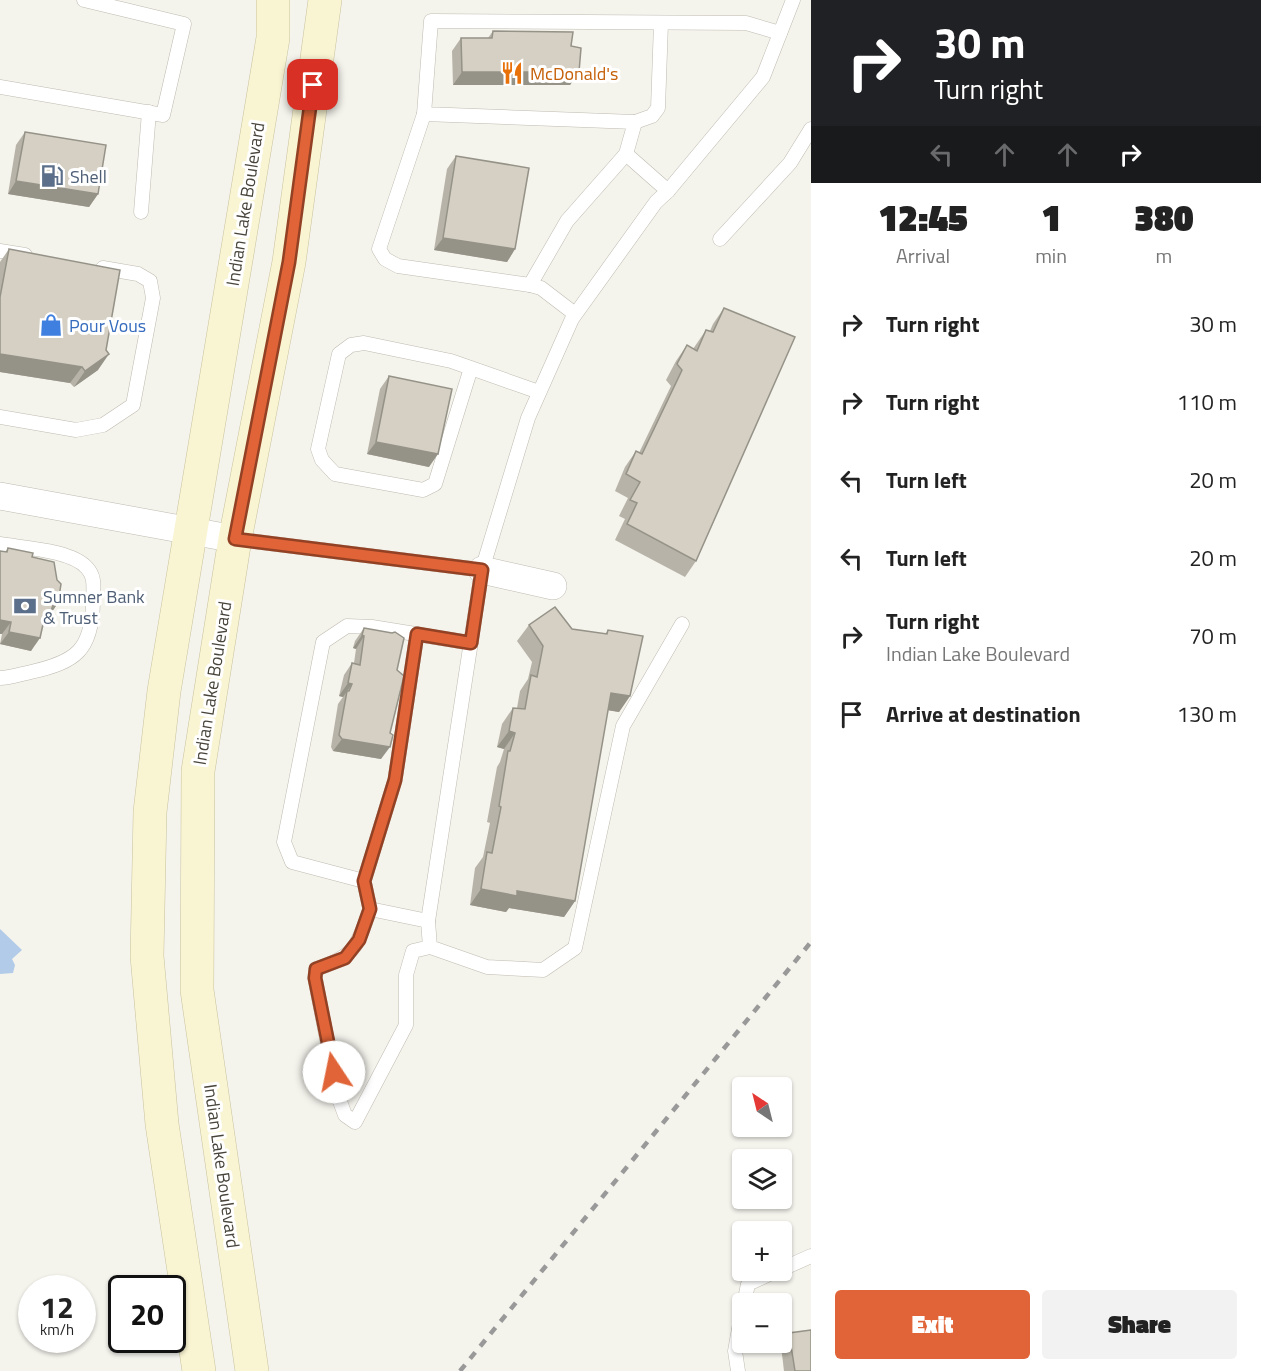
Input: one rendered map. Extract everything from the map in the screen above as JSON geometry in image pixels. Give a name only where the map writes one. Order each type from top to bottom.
[{"type":"main road","name":"Indian Lake Boulevard","points":[[199,1371],[162,1124],[147,956],[150,812],[164,691],[273,38],[273,0]]},
{"type":"main road","name":"Indian Lake Boulevard","points":[[251,1366],[197,990],[198,771],[235,539],[289,262],[325,0]]},
{"type":"street","points":[[0,496],[235,539]]},
{"type":"street","points":[[482,570],[553,586]]},
{"type":"lane","points":[[0,87],[163,115],[184,24],[84,0]]},
{"type":"lane","points":[[430,947],[428,921],[482,570],[528,418],[576,314],[656,202],[668,191],[763,77],[793,0]]},
{"type":"lane","points":[[576,314],[541,288],[398,266],[385,259],[379,249],[424,114],[430,21],[746,23],[780,33]]},
{"type":"lane","points":[[424,114],[635,122],[652,116],[658,108],[661,22]]},
{"type":"lane","points":[[141,212],[149,112]]},
{"type":"lane","points":[[530,285],[567,221],[626,154],[635,122]]},
{"type":"lane","points":[[720,238],[790,163],[811,129]]},
{"type":"lane","points":[[626,154],[668,191]]},
{"type":"lane","points":[[0,251],[34,257]]},
{"type":"lane","points":[[0,417],[76,430],[103,425],[133,405],[153,298],[150,281],[138,274],[92,266]]},
{"type":"lane","points":[[471,368],[435,484],[423,490],[335,474],[322,460],[318,449],[339,354],[351,345],[364,343],[451,361],[471,368],[539,392]]},
{"type":"lane","points":[[235,539],[482,570]]},
{"type":"lane","points":[[0,544],[76,559],[87,567],[93,577],[93,616],[89,636],[79,653],[64,663],[2,678]]},
{"type":"lane","points":[[417,634],[395,780],[364,881],[370,909],[359,940],[345,958],[316,969],[315,978],[338,1096],[345,1116],[355,1122],[406,1025],[406,975],[412,951],[430,947],[487,967],[543,970],[575,948],[622,726],[682,624]]},
{"type":"lane","points":[[364,881],[292,862],[284,842],[323,642],[347,626],[372,627],[471,643]]},
{"type":"lane","points":[[370,909],[428,921]]},
{"type":"lane","points":[[792,1265],[811,1256]]},
{"type":"lane","points":[[746,1293],[748,1284],[755,1281]]},
{"type":"lane","points":[[735,1353],[738,1371]]},
{"type":"water","points":[[0,929],[22,950],[12,959],[15,965],[13,973],[0,974]]},
{"type":"building","name":"McDonald's","points":[[493,31],[573,32],[571,46],[581,48],[579,72],[462,72],[461,38],[492,38]]},
{"type":"building","name":"Shell","points":[[25,132],[106,145],[98,194],[16,181]]},
{"type":"building","points":[[456,156],[529,168],[515,249],[443,238]]},
{"type":"building","name":"Pour Vous","points":[[9,249],[120,270],[106,350],[109,354],[85,371],[82,367],[0,354],[0,297]]},
{"type":"building","points":[[724,308],[795,337],[696,561],[627,524],[637,503],[630,500],[640,482],[626,474],[636,451],[642,454],[682,370],[677,364],[687,345],[697,351],[706,330],[713,332]]},
{"type":"building","points":[[389,376],[452,389],[438,454],[376,442]]},
{"type":"building","name":"Sumner Bank & Trust","points":[[8,548],[33,553],[32,557],[54,562],[57,580],[61,584],[58,603],[53,605],[50,614],[44,620],[40,638],[9,632],[11,622],[0,620],[0,551],[7,552]]},
{"type":"building","points":[[555,607],[572,629],[607,634],[608,630],[643,636],[630,696],[611,693],[575,901],[517,891],[517,896],[481,889],[487,852],[492,853],[508,751],[510,751],[515,733],[509,731],[513,708],[525,709],[531,675],[537,677],[543,646],[529,625]]},
{"type":"building","points":[[364,628],[395,632],[404,638],[397,670],[404,676],[390,733],[393,735],[390,747],[342,739],[339,735],[347,691],[352,684],[348,683],[352,663],[360,665]]},
{"type":"building","points":[[811,1330],[811,1371],[795,1371],[792,1333]]},
{"type":"railway","points":[[460,1371],[811,942]]},
{"type":"place","name":"McDonald's","points":[[512,73]]},
{"type":"place","name":"Shell","points":[[52,176]]},
{"type":"place","name":"Pour Vous","points":[[51,325]]},
{"type":"place","name":"Sumner Bank & Trust","points":[[25,606]]},
{"type":"route","points":[[313,85],[289,262],[235,539],[482,570],[471,643],[417,634],[395,780],[364,881],[370,909],[359,940],[345,958],[316,969],[315,978],[334,1072]]}]
